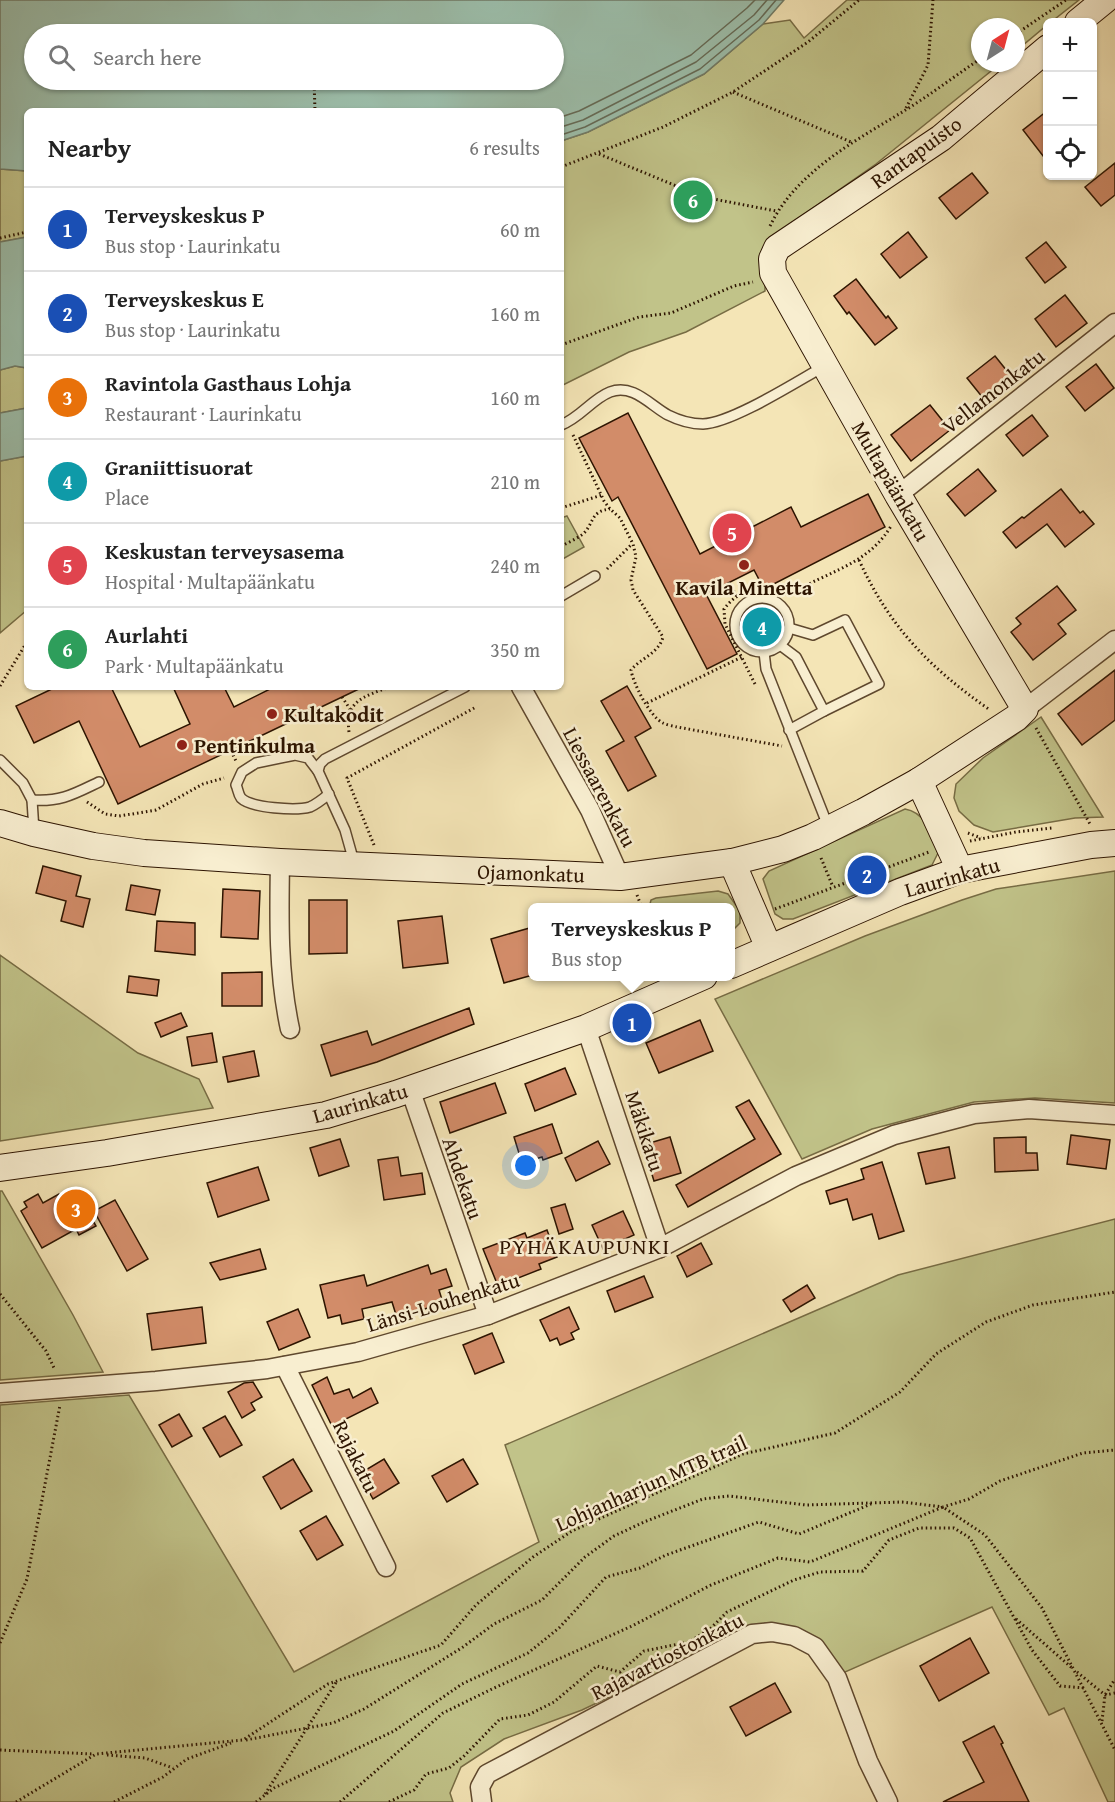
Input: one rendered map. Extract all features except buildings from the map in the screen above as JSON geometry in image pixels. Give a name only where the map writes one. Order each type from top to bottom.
[{"type":"street","points":[[1083,18],[1105,0]]},
{"type":"street","points":[[1111,0],[1115,4]]},
{"type":"street","name":"Rantapuisto","points":[[773,238],[941,138],[1043,51]]},
{"type":"street","name":"Multapäänkatu","points":[[773,238],[773,273],[898,495],[1025,709]]},
{"type":"street","name":"Vellamonkatu","points":[[898,495],[1115,323]]},
{"type":"street","points":[[1025,709],[1115,640]]},
{"type":"street","name":"Liessaarenkatu","points":[[523,690],[590,810],[620,877]]},
{"type":"street","name":"Ojamonkatu","points":[[0,823],[93,846],[144,853],[280,862],[620,877],[732,862],[783,849],[830,828],[919,781],[1025,709]]},
{"type":"street","points":[[919,781],[960,870]]},
{"type":"street","name":"Laurinkatu","points":[[735,963],[900,892],[960,870],[1091,845],[1115,843]]},
{"type":"street","points":[[280,862],[281,966],[284,1000],[290,1029]]},
{"type":"street","points":[[732,862],[769,948]]},
{"type":"street","name":"Laurinkatu","points":[[0,1168],[107,1153],[326,1115],[410,1089],[586,1028],[693,981]]},
{"type":"street","name":"Mäkikatu","points":[[586,1028],[660,1248]]},
{"type":"street","name":"Ahdekatu","points":[[410,1089],[488,1315]]},
{"type":"street","name":"Länsi-Louhenkatu","points":[[0,1393],[156,1381],[285,1366],[358,1352],[488,1315],[660,1248],[796,1176],[894,1135],[974,1114],[1029,1109],[1115,1115]]},
{"type":"street","name":"Rajakatu","points":[[285,1366],[386,1567]]},
{"type":"street","name":"Rajavartiostonkatu","points":[[482,1802],[480,1787],[487,1774],[752,1634],[772,1632],[794,1636],[815,1647],[837,1678],[868,1761],[888,1802]]},
{"type":"lane","points":[[564,424],[611,391],[624,390],[638,394],[667,414],[685,421],[703,424],[723,420],[826,366]]},
{"type":"lane","points":[[564,594],[595,576]]},
{"type":"lane","points":[[755,599],[772,600],[780,604],[786,611],[789,628],[780,645],[764,652],[756,651],[741,641],[735,625],[741,609],[755,599]]},
{"type":"lane","points":[[789,628],[813,635],[845,620],[879,684],[789,730]]},
{"type":"lane","points":[[780,645],[796,657],[824,711]]},
{"type":"lane","points":[[764,652],[766,669],[824,819],[830,828]]},
{"type":"lane","points":[[318,771],[325,759],[459,690]]},
{"type":"lane","points":[[329,794],[317,804],[307,808],[290,809],[250,804],[240,797],[236,785],[242,772],[256,763],[294,755],[308,758],[318,771],[329,794],[345,830],[355,865]]},
{"type":"lane","points":[[0,760],[24,783],[32,800],[34,833]]},
{"type":"lane","points":[[32,800],[50,801],[67,798],[99,782]]},
{"type":"path","points":[[564,166],[663,127],[733,92],[808,42],[859,0]]},
{"type":"path","points":[[906,110],[928,64],[933,0]]},
{"type":"path","points":[[1025,28],[1066,0]]},
{"type":"path","points":[[773,238],[777,211],[799,186],[851,142],[906,110],[971,65]]},
{"type":"path","points":[[314,90],[315,108]]},
{"type":"path","points":[[733,92],[851,142]]},
{"type":"path","points":[[599,154],[703,197],[777,211]]},
{"type":"path","points":[[0,238],[24,233]]},
{"type":"path","points":[[564,344],[639,316],[671,313],[734,286],[758,282]]},
{"type":"path","points":[[564,424],[575,437],[602,495],[610,509],[620,518],[633,544],[636,557],[632,580],[633,590],[663,637],[655,651],[638,662],[631,670],[632,680],[654,715],[663,723],[782,746]]},
{"type":"path","points":[[564,507],[602,495]]},
{"type":"path","points":[[564,544],[585,533],[594,516],[601,510],[610,509]]},
{"type":"path","points":[[595,576],[612,565],[633,544]]},
{"type":"path","points":[[859,560],[872,589],[893,621],[922,656],[995,714]]},
{"type":"path","points":[[729,583],[737,597]]},
{"type":"path","points":[[0,686],[24,647]]},
{"type":"path","points":[[647,703],[742,657]]},
{"type":"path","points":[[351,746],[348,722],[350,709],[359,699],[382,690]]},
{"type":"path","points":[[342,697],[350,709]]},
{"type":"path","points":[[375,846],[347,778],[476,707]]},
{"type":"path","points":[[67,798],[85,801],[105,814],[125,815],[156,810],[203,784],[242,772]]},
{"type":"path","points":[[964,829],[970,834],[984,838]]},
{"type":"path","points":[[638,897],[648,896]]},
{"type":"path","name":"Lohjanharjun MTB trail","points":[[16,1802],[96,1754],[243,1740],[328,1684],[441,1645],[477,1605],[533,1557],[572,1531],[743,1454],[835,1433],[900,1392],[936,1354],[986,1322],[1034,1305],[1115,1292]]},
{"type":"path","points":[[0,1294],[46,1351],[63,1388],[27,1579],[0,1643]]},
{"type":"path","points":[[114,1802],[163,1777],[187,1759],[225,1744],[333,1723],[364,1708],[463,1647],[488,1628],[542,1600],[585,1557],[614,1536],[703,1499],[729,1496],[806,1505],[902,1502],[943,1507],[969,1499],[1000,1481],[1083,1453],[1115,1450]]},
{"type":"path","points":[[256,1802],[274,1788],[394,1731],[462,1684],[528,1653],[559,1628],[606,1577],[640,1568],[666,1555],[759,1522],[799,1534],[873,1503]]},
{"type":"path","points":[[1015,1617],[1105,1695],[1115,1694]]},
{"type":"path","points":[[1115,1679],[1105,1695],[1102,1724],[1115,1750]]},
{"type":"path","points":[[264,1796],[338,1681]]},
{"type":"path","points":[[0,1750],[145,1758],[173,1768]]},
{"type":"green space","points":[[847,0],[1079,0],[1056,18],[1043,18],[1043,28],[1025,43],[1025,18],[971,18],[971,72],[990,72],[876,164],[773,236],[765,268],[765,291],[686,332],[629,352],[564,384],[564,140],[588,132],[704,74],[763,24],[790,20],[804,38]]},
{"type":"green space","points":[[0,169],[24,171],[24,238],[0,242]]},
{"type":"green space","points":[[15,366],[24,368],[24,409],[0,413],[0,370]]},
{"type":"green space","points":[[24,457],[24,613],[0,633],[0,461]]},
{"type":"green space","points":[[567,516],[584,547],[564,558],[564,517]]},
{"type":"green space","points":[[1041,717],[1103,817],[1075,818],[993,832],[974,825],[959,811],[954,798],[956,784],[983,758]]},
{"type":"green space","points":[[905,809],[918,815],[930,832],[938,853],[932,865],[793,919],[783,919],[775,914],[763,879],[769,871]]},
{"type":"green space","points":[[1115,871],[1115,1103],[1035,1098],[974,1102],[872,1129],[802,1159],[715,999],[865,936],[996,889]]},
{"type":"green space","points":[[718,891],[728,894],[734,903],[650,903],[656,898]]},
{"type":"green space","points":[[735,904],[740,911],[740,923],[735,928]]},
{"type":"green space","points":[[0,955],[138,1053],[199,1079],[213,1108],[0,1141]]},
{"type":"green space","points":[[0,1191],[73,1315],[103,1372],[0,1380]]},
{"type":"green space","points":[[1115,1219],[1115,1802],[1108,1802],[1064,1708],[1049,1715],[992,1607],[843,1673],[792,1631],[765,1623],[582,1710],[504,1739],[461,1767],[450,1793],[453,1802],[0,1802],[0,1405],[129,1395],[294,1672],[539,1542],[505,1445],[898,1275]]},
{"type":"water","points":[[0,0],[784,0],[763,24],[704,74],[588,132],[564,140],[564,108],[24,108],[24,171],[0,169]]},
{"type":"water","points":[[24,238],[24,368],[15,366],[0,370],[0,242]]},
{"type":"water","points":[[24,409],[24,457],[0,461],[0,413]]},
{"type":"place","name":"Aurlahti","points":[[693,200]]},
{"type":"place","name":"Keskustan terveysasema","points":[[732,533]]},
{"type":"place","name":"Kavila Minetta","points":[[744,565]]},
{"type":"place","name":"Graniittisuorat","points":[[762,627]]},
{"type":"place","name":"Kultakodit","points":[[272,714]]},
{"type":"place","name":"Pentinkulma","points":[[182,745]]},
{"type":"place","name":"Terveyskeskus E","points":[[867,875]]},
{"type":"place","name":"Terveyskeskus P","points":[[632,1023]]},
{"type":"place","name":"Ravintola Gasthaus Lohja","points":[[76,1209]]},
{"type":"district","name":"PYHÄKAUPUNKI","points":[[585,1246]]}]
